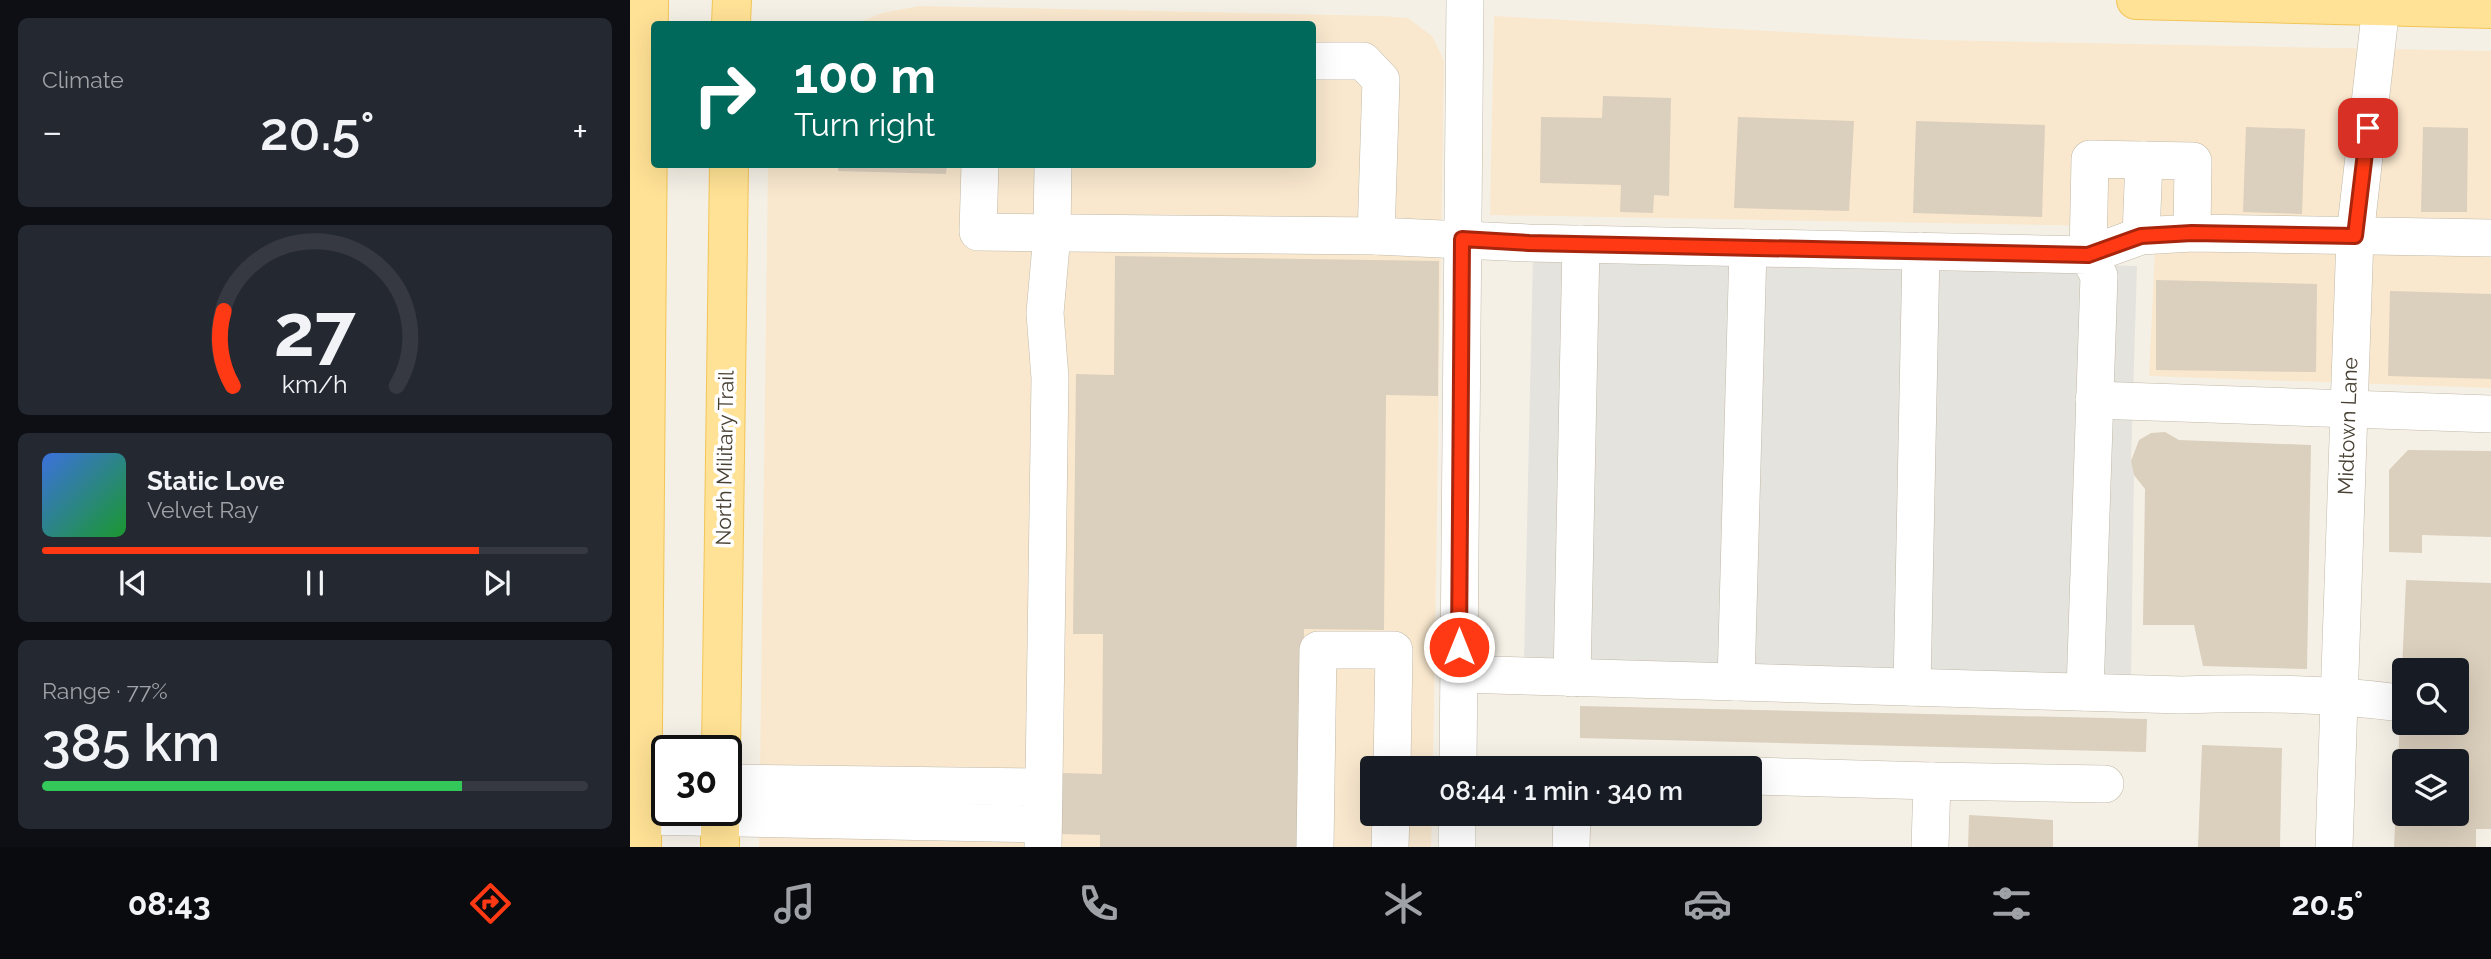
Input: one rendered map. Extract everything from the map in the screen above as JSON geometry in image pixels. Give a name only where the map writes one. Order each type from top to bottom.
[{"type":"main road","points":[[642,811],[639,109],[649,0]]},
{"type":"main road","points":[[731,21],[732,0]]},
{"type":"main road","points":[[2136,0],[2384,3],[2491,9]]},
{"type":"main road","name":"North Military Trail","points":[[721,735],[729,168]]},
{"type":"street","points":[[1458,756],[1465,0]]},
{"type":"street","name":"Midtown Lane","points":[[2334,847],[2355,236],[2384,3]]},
{"type":"street","points":[[1316,61],[1363,61],[1381,80],[1376,236]]},
{"type":"street","points":[[2085,692],[2099,276],[2088,255],[2090,159],[2193,162],[2192,233]]},
{"type":"street","points":[[2141,236],[2144,160]]},
{"type":"street","points":[[980,168],[978,232],[1376,236],[1581,244],[2088,255],[2141,236],[2192,233],[2491,238]]},
{"type":"street","points":[[742,815],[1043,835],[1050,378],[1045,313],[1052,234],[1053,168]]},
{"type":"street","points":[[1572,678],[1581,244]]},
{"type":"street","points":[[1736,682],[1748,248]]},
{"type":"street","points":[[1913,687],[1921,251]]},
{"type":"street","points":[[2094,400],[2491,414]]},
{"type":"street","points":[[1315,847],[1318,650],[1394,650],[1391,756]]},
{"type":"street","points":[[1459,674],[2182,695],[2271,692],[2338,694],[2392,701]]},
{"type":"street","points":[[1762,776],[2105,783]]},
{"type":"street","points":[[1930,847],[1932,781]]},
{"type":"street","points":[[742,812],[1043,787]]},
{"type":"street","points":[[1390,847],[1391,826]]},
{"type":"street","points":[[1457,826],[1457,847]]},
{"type":"street","points":[[1571,847],[1572,826]]},
{"type":"shaded area","points":[[920,6],[1382,16],[1408,18],[1433,37],[1444,61],[1433,756],[1360,756],[1360,826],[1432,826],[1431,847],[759,847],[768,168],[1316,168],[1316,21],[862,21],[882,13]]},
{"type":"shaded area","points":[[1494,16],[1936,40],[2491,51],[2491,388],[2149,376],[2156,227],[1490,215]]},
{"type":"shaded area","points":[[1533,253],[2137,266],[2131,461],[2134,475],[2131,680],[1524,663]]},
{"type":"building","points":[[1603,96],[1671,98],[1669,196],[1654,195],[1653,213],[1620,212],[1621,185],[1540,183],[1541,117],[1602,118]]},
{"type":"building","points":[[1738,117],[1854,121],[1849,211],[1734,208]]},
{"type":"building","points":[[1916,121],[2045,125],[2042,217],[1913,213]]},
{"type":"building","points":[[2246,127],[2305,129],[2302,214],[2243,212]]},
{"type":"building","points":[[2423,127],[2468,128],[2467,212],[2421,212]]},
{"type":"building","points":[[838,168],[947,168],[946,174],[838,171]]},
{"type":"building","points":[[1115,256],[1439,261],[1438,396],[1386,395],[1384,630],[1304,629],[1302,847],[1100,847],[1100,835],[1062,834],[1062,773],[1102,774],[1103,634],[1073,634],[1076,374],[1114,375]]},
{"type":"building","points":[[2156,280],[2317,284],[2316,372],[2156,370]]},
{"type":"building","points":[[2390,291],[2491,294],[2491,379],[2388,376]]},
{"type":"building","points":[[2165,432],[2179,440],[2311,445],[2307,669],[2203,666],[2194,625],[2143,625],[2145,489],[2134,475],[2131,461],[2139,440],[2151,433]]},
{"type":"building","points":[[2408,450],[2491,451],[2491,537],[2422,535],[2422,553],[2389,552],[2389,470]]},
{"type":"building","points":[[2406,580],[2491,583],[2491,829],[2476,829],[2476,847],[2394,847],[2395,826],[2469,826],[2469,749],[2399,749],[2399,735],[2469,735],[2469,658],[2403,658]]},
{"type":"building","points":[[1580,706],[2147,719],[2146,752],[1580,738]]},
{"type":"building","points":[[2202,745],[2282,748],[2280,847],[2198,847]]},
{"type":"building","points":[[1969,815],[2053,820],[2053,847],[1968,847]]},
{"type":"route","points":[[1459,647],[1462,239],[1529,243],[2088,255],[2141,236],[2192,233],[2355,236],[2368,128]]}]
